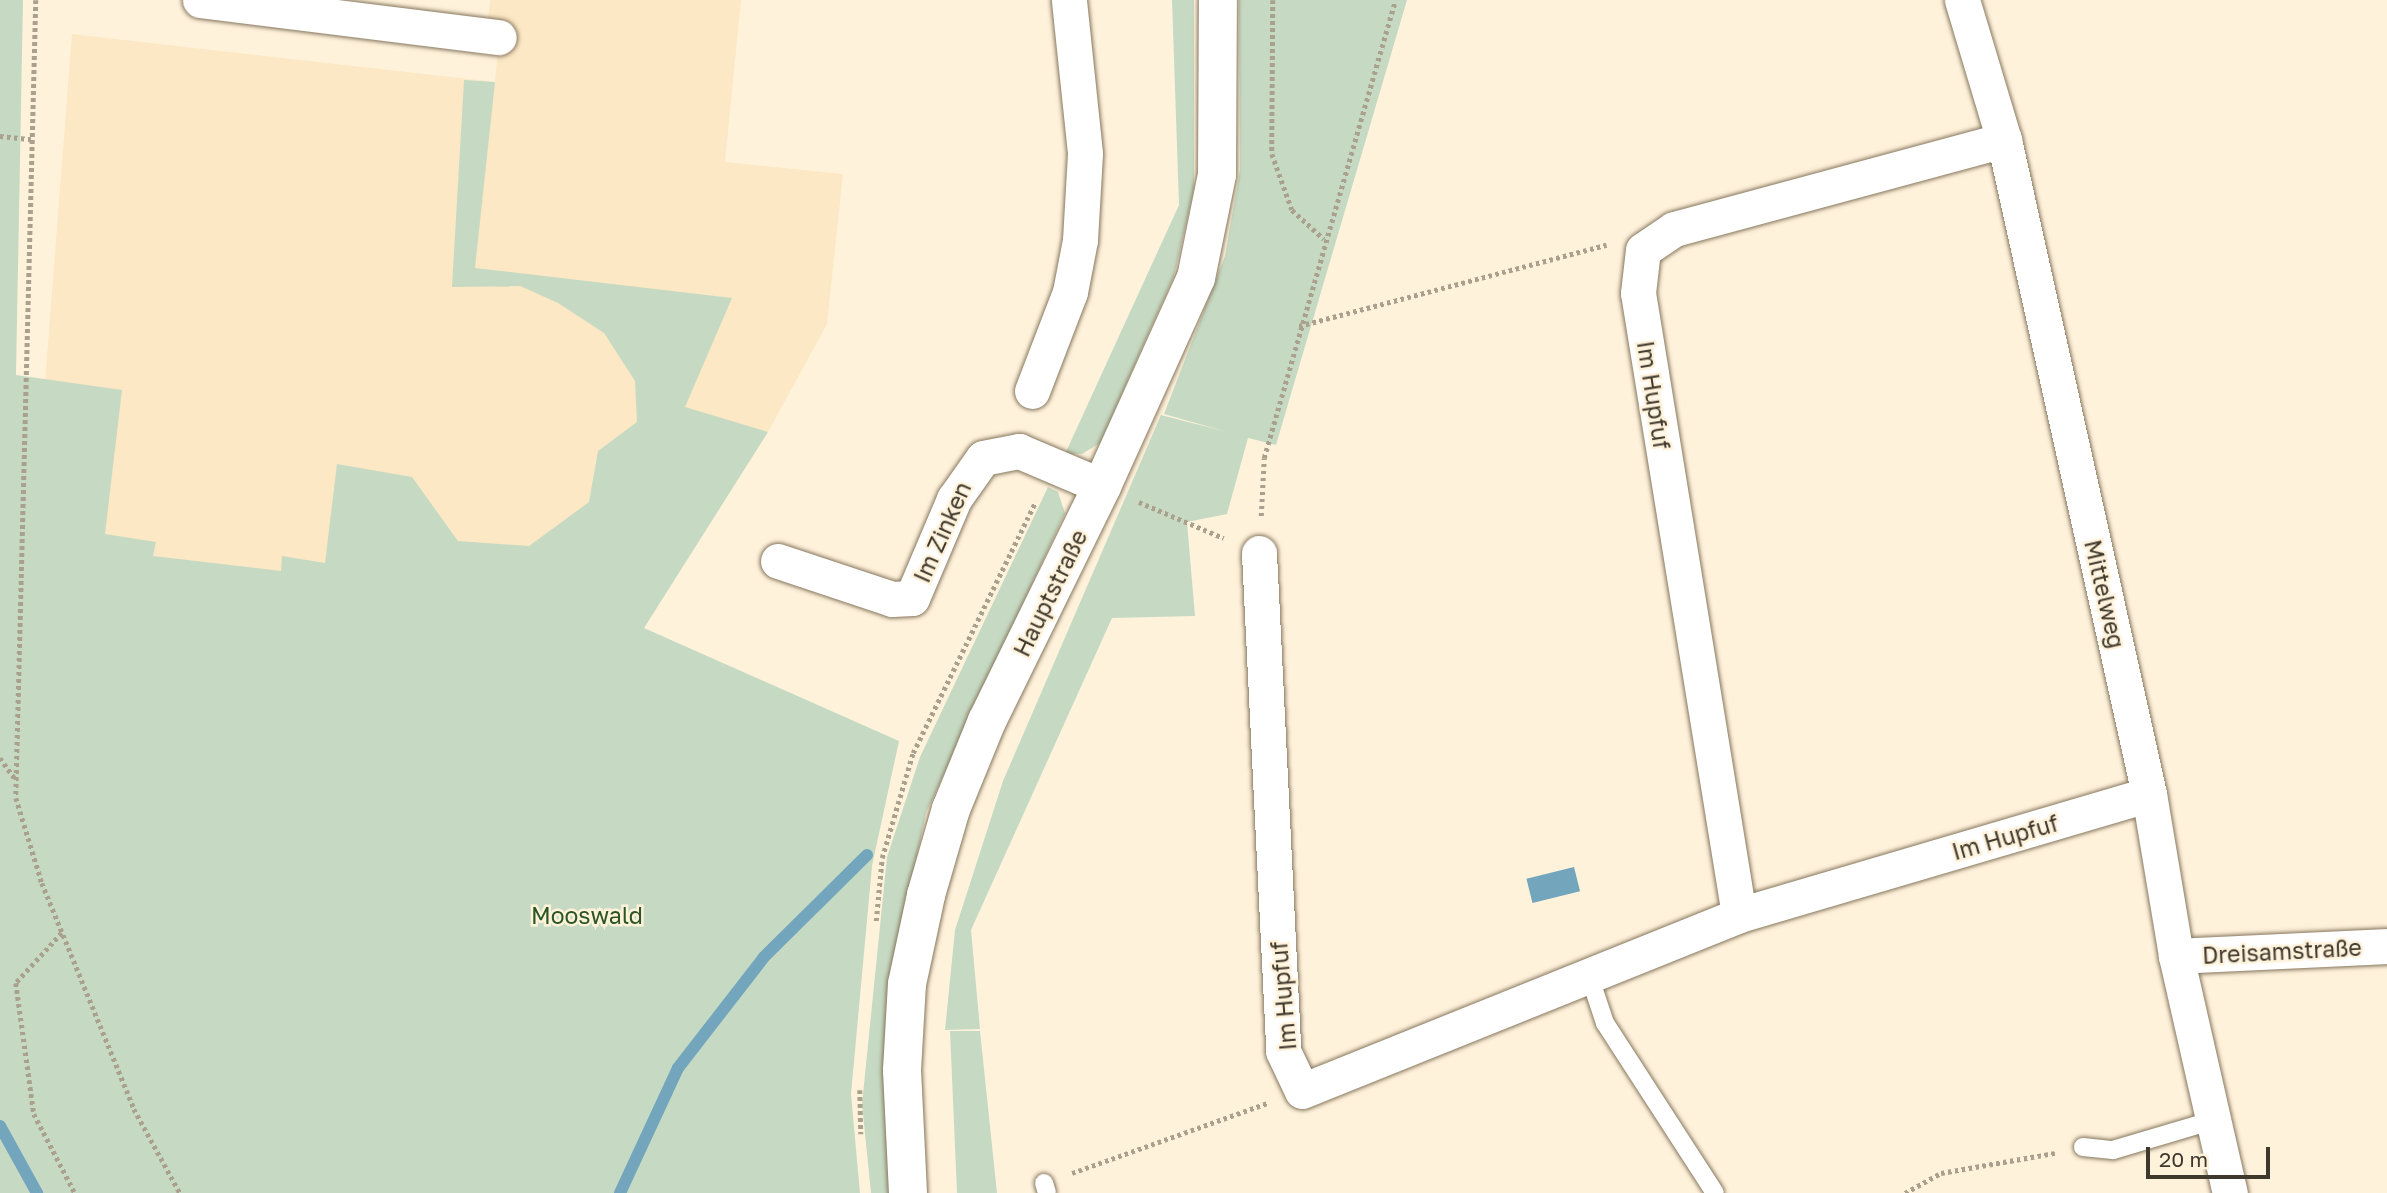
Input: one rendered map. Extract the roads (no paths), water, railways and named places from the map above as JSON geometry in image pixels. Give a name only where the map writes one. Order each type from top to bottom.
[{"type":"street","points":[[200,0],[296,6],[499,37]]},
{"type":"street","points":[[1032,391],[1070,292],[1080,240],[1085,153],[1069,0]]},
{"type":"street","name":"Hauptstraße","points":[[908,1193],[902,1070],[907,984],[926,895],[951,809],[987,721],[1102,486],[1196,278],[1217,175],[1217,0]]},
{"type":"street","name":"Mittelweg","points":[[1962,0],[2004,140],[2149,794],[2176,956],[2230,1193]]},
{"type":"street","name":"Im Hupfuf","points":[[1739,915],[1638,293],[1643,250],[1674,229],[2004,140]]},
{"type":"street","name":"Im Zinken","points":[[778,561],[892,599],[912,598],[954,499],[982,458],[1019,451],[1102,486]]},
{"type":"street","name":"Im Hupfuf","points":[[1259,554],[1283,1051],[1302,1091],[1739,915],[2149,794]]},
{"type":"street","name":"Dreisamstraße","points":[[2176,956],[2387,946]]},
{"type":"lane","points":[[1589,975],[1605,1023],[1714,1193]]},
{"type":"lane","points":[[2083,1147],[2113,1150],[2214,1120]]},
{"type":"water","points":[[1574,867],[1580,891],[1533,903],[1526,879]]},
{"type":"waterway","points":[[620,1193],[678,1068],[764,957],[867,855]]},
{"type":"waterway","points":[[0,1126],[37,1193]]},
{"type":"park label","name":"Mooswald","points":[[587,915]]}]
